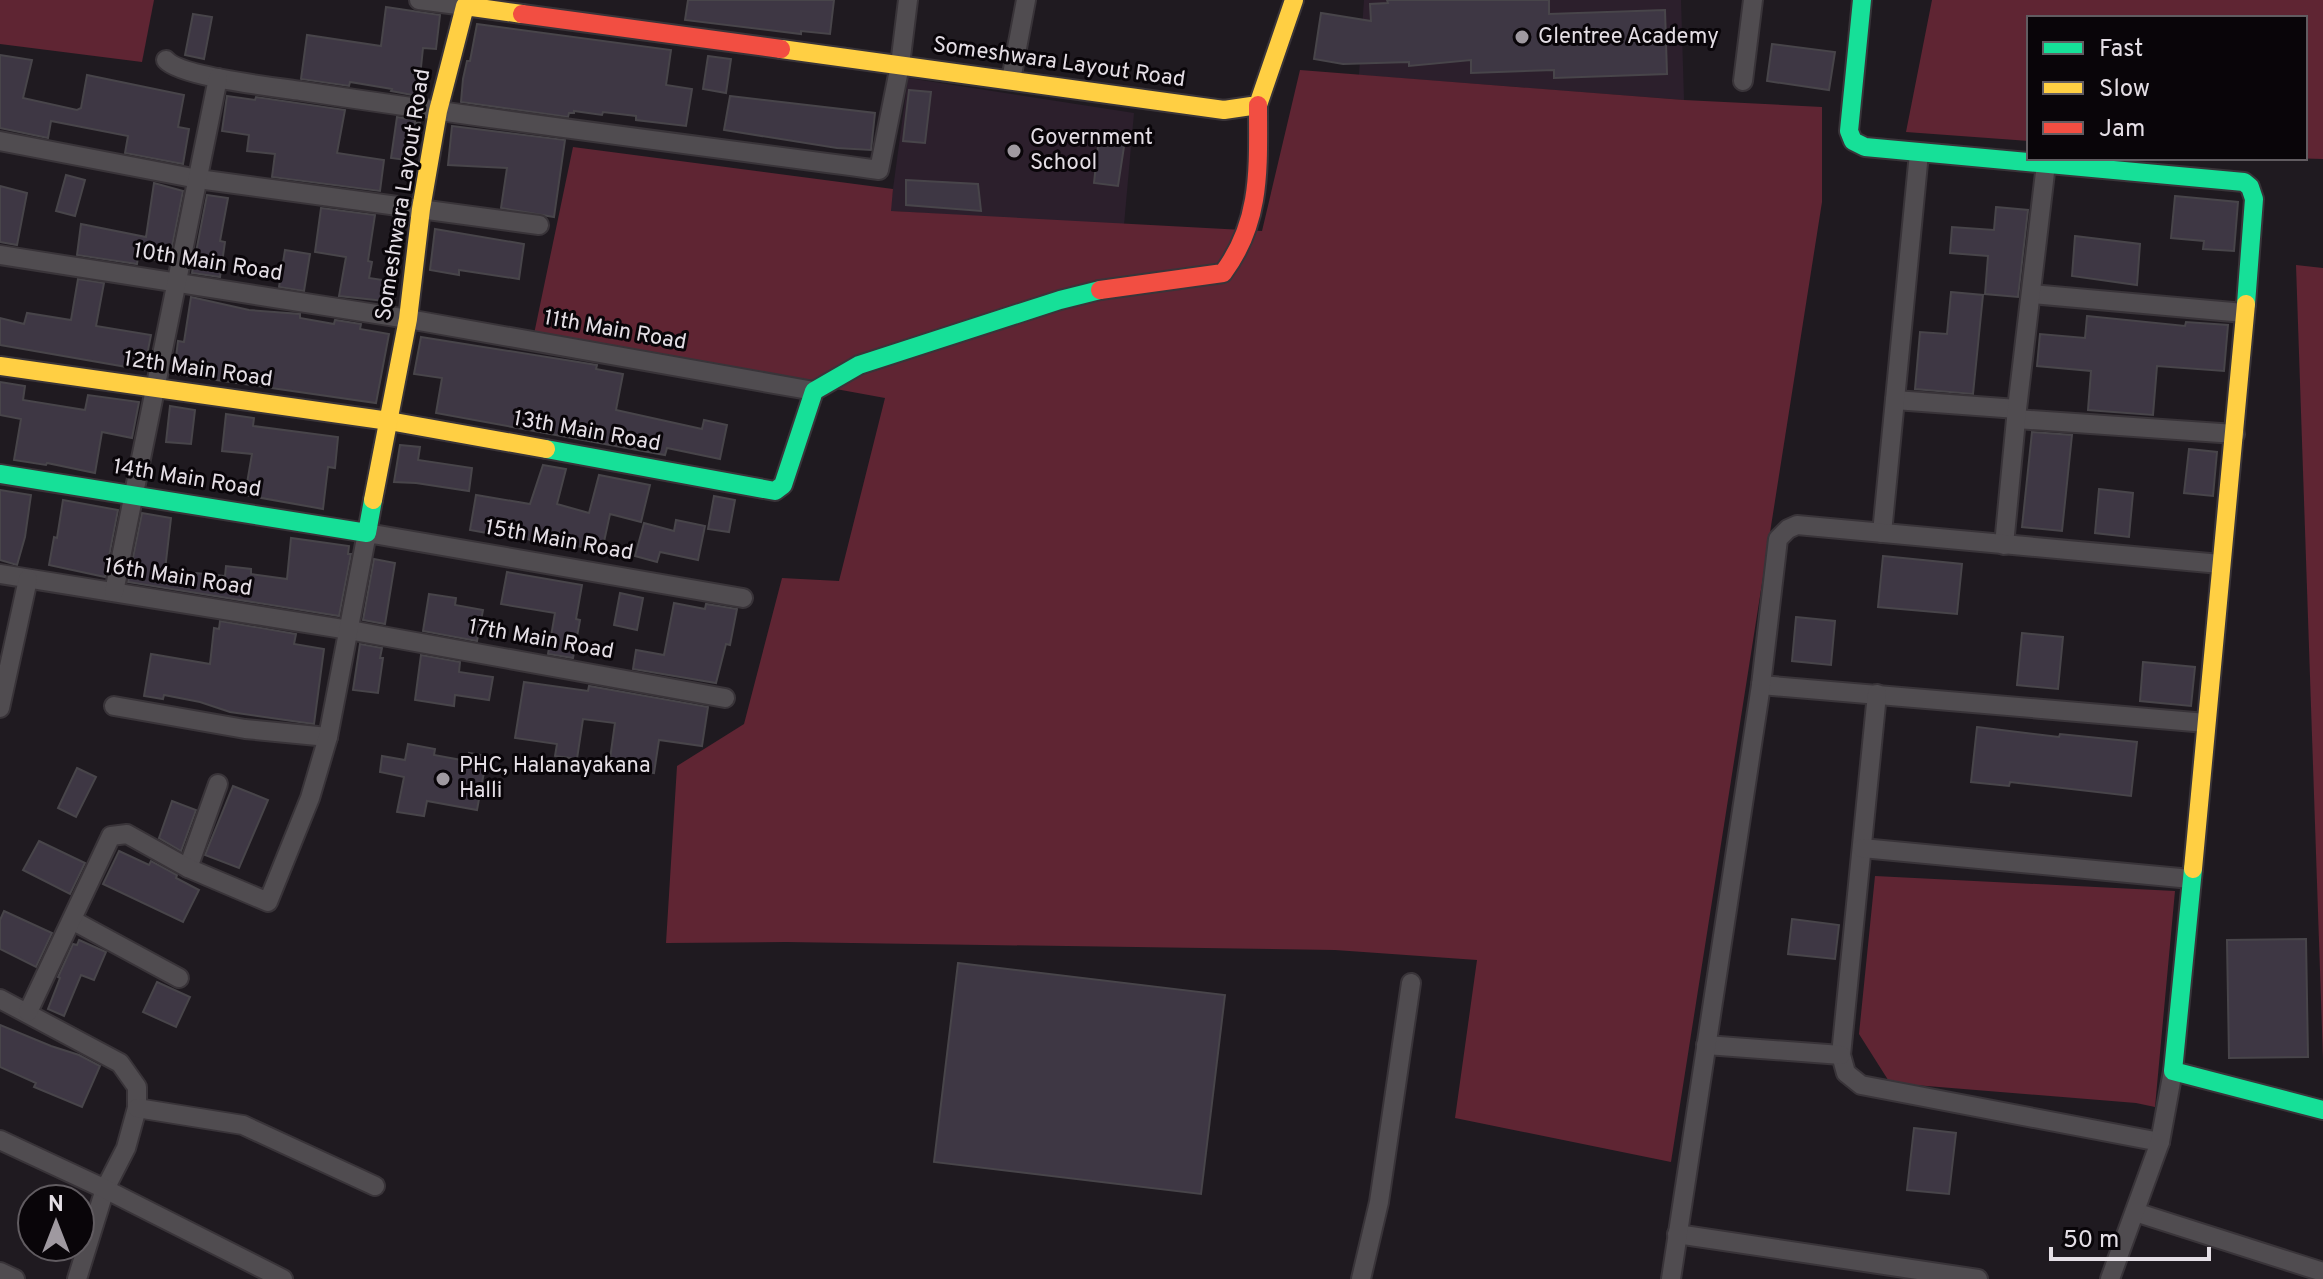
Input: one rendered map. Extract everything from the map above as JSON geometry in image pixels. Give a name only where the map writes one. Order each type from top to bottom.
[{"type":"street","points":[[419,0],[465,3]]},
{"type":"street","points":[[166,60],[172,66],[218,78],[879,170],[900,65],[908,0]]},
{"type":"street","points":[[1011,80],[1026,0]]},
{"type":"street","points":[[814,391],[859,365],[1060,300],[1100,290],[1223,273],[1236,258],[1247,236],[1257,194],[1258,105],[1294,0]]},
{"type":"street","points":[[1743,81],[1753,0]]},
{"type":"street","points":[[1862,0],[1849,131],[1853,141],[1865,147],[1919,153],[2244,182],[2250,187],[2254,199],[2235,434],[2173,1071],[2160,1142],[2110,1279]]},
{"type":"street","name":"Someshwara Layout Road","points":[[188,868],[268,902],[310,798],[328,737],[349,630],[408,319],[421,209],[438,111],[465,3],[1224,110],[1258,105]]},
{"type":"street","points":[[114,592],[218,78]]},
{"type":"street","points":[[0,141],[198,179],[539,225]]},
{"type":"street","points":[[1882,533],[1919,153]]},
{"type":"street","points":[[2004,545],[2016,414],[2046,164]]},
{"type":"street","name":"10th Main Road","points":[[0,255],[408,319]]},
{"type":"street","points":[[2031,294],[2244,313]]},
{"type":"street","name":"11th Main Road","points":[[408,319],[814,391]]},
{"type":"street","name":"12th Main Road","points":[[0,366],[389,421]]},
{"type":"street","name":"13th Main Road","points":[[389,421],[775,491],[783,485],[814,391]]},
{"type":"street","points":[[1895,400],[2235,434]]},
{"type":"street","name":"14th Main Road","points":[[0,474],[367,533]]},
{"type":"street","points":[[1671,1279],[1761,685],[1778,539],[1797,525],[2220,564]]},
{"type":"street","name":"15th Main Road","points":[[367,533],[743,598]]},
{"type":"street","name":"16th Main Road","points":[[0,574],[349,630]]},
{"type":"street","points":[[0,708],[28,579]]},
{"type":"street","name":"17th Main Road","points":[[349,630],[725,698]]},
{"type":"street","points":[[1761,685],[2206,723]]},
{"type":"street","points":[[1877,694],[1841,1055],[1846,1073],[1861,1085],[2160,1142]]},
{"type":"street","points":[[114,706],[245,729],[328,737]]},
{"type":"street","points":[[28,1012],[111,836],[127,834],[188,868],[218,784]]},
{"type":"street","points":[[1862,848],[2191,879]]},
{"type":"street","points":[[72,920],[179,978]]},
{"type":"street","points":[[1361,1279],[1379,1202],[1411,983]]},
{"type":"street","points":[[0,999],[120,1063],[137,1087],[137,1108],[126,1148],[105,1189],[77,1279]]},
{"type":"street","points":[[1706,1045],[1841,1055]]},
{"type":"street","points":[[2173,1071],[2323,1110]]},
{"type":"street","points":[[137,1108],[243,1125],[375,1186]]},
{"type":"street","points":[[0,1140],[283,1279]]},
{"type":"street","points":[[2135,1212],[2323,1272]]},
{"type":"street","points":[[1677,1234],[1978,1279]]},
{"type":"street","points":[[0,1272],[15,1279]]},
{"type":"shaded area","points":[[0,0],[154,0],[142,62],[0,44]]},
{"type":"shaded area","name":"Glentree Academy","points":[[1364,0],[1681,0],[1684,100],[1359,75]]},
{"type":"shaded area","points":[[1932,0],[2323,0],[2323,159],[2307,159],[2307,16],[2027,16],[2027,141],[1906,132]]},
{"type":"shaded area","points":[[1300,70],[1684,100],[1822,107],[1822,202],[1671,1162],[1455,1118],[1477,960],[1335,950],[666,943],[677,766],[744,724],[782,578],[839,581],[885,398],[534,334],[573,147],[893,189],[891,211],[1262,231]]},
{"type":"shaded area","name":"Government School","points":[[908,78],[1134,113],[1124,225],[890,211]]},
{"type":"shaded area","points":[[2296,265],[2323,268],[2323,1059]]},
{"type":"shaded area","points":[[1875,876],[2175,891],[2155,1107],[1890,1083],[1859,1034]]},
{"type":"building","points":[[688,0],[834,0],[830,34],[801,31],[801,34],[685,20]]},
{"type":"building","name":"Glentree Academy","points":[[1387,0],[1549,0],[1549,14],[1665,10],[1667,74],[1554,78],[1554,70],[1471,73],[1471,60],[1409,66],[1409,62],[1343,64],[1314,59],[1321,13],[1371,21],[1370,4],[1388,3]]},
{"type":"building","points":[[386,7],[440,15],[436,49],[423,48],[418,96],[350,82],[349,86],[301,79],[307,35],[381,46]]},
{"type":"building","points":[[193,14],[212,17],[204,59],[185,55]]},
{"type":"building","points":[[477,24],[671,50],[666,85],[692,89],[686,126],[603,112],[602,115],[574,111],[568,117],[461,102],[463,79]]},
{"type":"building","points":[[1772,44],[1835,52],[1829,90],[1767,81]]},
{"type":"building","points":[[0,55],[32,60],[23,98],[77,110],[81,108],[87,75],[184,95],[178,127],[189,129],[183,164],[125,153],[128,136],[51,121],[48,138],[0,128]]},
{"type":"building","points":[[708,56],[731,59],[726,93],[703,89]]},
{"type":"building","points":[[909,90],[931,92],[925,143],[903,141]]},
{"type":"building","points":[[227,96],[255,100],[256,97],[345,110],[337,153],[384,160],[380,191],[272,177],[275,154],[247,151],[249,135],[222,131]]},
{"type":"building","points":[[730,96],[875,113],[871,150],[837,148],[724,130]]},
{"type":"building","points":[[397,117],[420,123],[413,161],[391,158]]},
{"type":"building","points":[[452,126],[565,140],[554,217],[501,208],[507,168],[448,165]]},
{"type":"building","points":[[1125,140],[1118,186],[1094,183],[1098,146]]},
{"type":"building","points":[[66,175],[85,180],[75,216],[56,211]]},
{"type":"building","points":[[906,180],[978,184],[981,211],[906,205]]},
{"type":"building","points":[[154,183],[183,191],[169,262],[138,257],[137,264],[77,255],[81,224],[146,237]]},
{"type":"building","points":[[0,186],[27,193],[17,245],[0,242]]},
{"type":"building","points":[[207,195],[228,198],[220,241],[225,242],[220,277],[192,273]]},
{"type":"building","points":[[2175,196],[2238,202],[2234,251],[2203,249],[2204,241],[2171,238]]},
{"type":"building","points":[[1996,207],[2028,210],[2018,297],[1985,294],[1988,256],[1950,253],[1952,227],[1994,230]]},
{"type":"building","points":[[321,208],[375,215],[368,261],[372,262],[369,278],[396,282],[394,302],[339,296],[346,257],[315,252]]},
{"type":"building","points":[[435,229],[524,244],[519,279],[459,270],[459,275],[430,270]]},
{"type":"building","points":[[2075,236],[2140,244],[2137,285],[2072,276]]},
{"type":"building","points":[[285,250],[310,254],[304,291],[279,287]]},
{"type":"building","points":[[78,279],[104,283],[96,326],[151,335],[144,370],[0,345],[0,318],[24,324],[27,313],[71,320]]},
{"type":"building","points":[[1951,292],[1983,295],[1973,394],[1915,389],[1920,332],[1947,334]]},
{"type":"building","points":[[191,297],[249,310],[300,314],[300,318],[334,324],[335,320],[361,324],[360,329],[389,334],[376,403],[174,374],[178,341],[184,342]]},
{"type":"building","points":[[2087,316],[2185,326],[2186,322],[2228,325],[2224,371],[2157,366],[2153,415],[2088,410],[2091,371],[2037,366],[2040,334],[2085,338]]},
{"type":"building","points":[[421,337],[597,365],[596,369],[623,374],[616,410],[702,429],[704,420],[727,425],[720,459],[667,448],[665,455],[436,413],[442,378],[414,374]]},
{"type":"building","points":[[0,382],[25,386],[23,400],[85,410],[88,395],[139,402],[132,438],[102,432],[95,473],[14,460],[21,419],[0,415]]},
{"type":"building","points":[[170,406],[195,410],[191,444],[166,442]]},
{"type":"building","points":[[226,414],[254,418],[253,426],[338,437],[335,468],[328,467],[323,509],[245,495],[252,454],[222,451]]},
{"type":"building","points":[[2032,432],[2072,435],[2062,531],[2022,527]]},
{"type":"building","points":[[400,445],[420,447],[418,460],[472,468],[469,491],[394,482]]},
{"type":"building","points":[[2189,449],[2217,452],[2213,496],[2184,493]]},
{"type":"building","points":[[543,465],[566,469],[557,504],[589,513],[599,475],[650,485],[641,522],[610,514],[602,551],[547,540],[546,545],[499,530],[498,535],[470,530],[476,495],[530,504]]},
{"type":"building","points":[[2099,489],[2133,493],[2129,537],[2095,533]]},
{"type":"building","points":[[0,490],[31,495],[17,565],[0,560]]},
{"type":"building","points":[[714,496],[735,500],[729,532],[708,529]]},
{"type":"building","points":[[63,500],[118,510],[105,577],[49,565]]},
{"type":"building","points":[[142,513],[171,518],[165,570],[225,576],[226,566],[251,569],[251,574],[287,579],[291,538],[349,546],[348,554],[351,554],[339,616],[128,582]]},
{"type":"building","points":[[676,520],[705,526],[698,560],[660,552],[657,562],[635,556],[644,523],[674,531]]},
{"type":"building","points":[[1883,556],[1962,564],[1957,614],[1878,607]]},
{"type":"building","points":[[374,559],[395,563],[385,624],[363,620]]},
{"type":"building","points":[[507,572],[582,585],[573,658],[548,654],[555,613],[501,604]]},
{"type":"building","points":[[620,593],[643,598],[637,630],[614,625]]},
{"type":"building","points":[[429,594],[456,598],[455,605],[483,610],[477,641],[423,631]]},
{"type":"building","points":[[674,603],[705,609],[706,604],[737,609],[730,645],[726,644],[716,683],[633,669],[636,650],[664,655]]},
{"type":"building","points":[[1796,617],[1835,621],[1831,665],[1792,661]]},
{"type":"building","points":[[220,621],[296,634],[294,644],[324,649],[314,724],[230,712],[164,695],[163,699],[144,696],[151,654],[210,664],[214,628],[219,629]]},
{"type":"building","points":[[2022,633],[2063,637],[2058,689],[2017,685]]},
{"type":"building","points":[[360,644],[382,648],[378,693],[353,690]]},
{"type":"building","points":[[421,655],[460,662],[459,672],[493,677],[489,700],[455,695],[454,706],[415,700]]},
{"type":"building","points":[[2143,662],[2195,667],[2191,706],[2140,701]]},
{"type":"building","points":[[524,682],[588,691],[589,686],[708,707],[702,746],[659,740],[654,773],[609,766],[615,723],[583,719],[577,759],[555,756],[557,744],[515,738]]},
{"type":"building","points":[[1977,727],[2137,742],[2131,796],[2010,782],[2009,786],[1971,782]]},
{"type":"building","name":"PHC, Halanayakana Halli","points":[[408,744],[435,749],[434,755],[467,761],[469,753],[487,756],[477,810],[427,801],[424,816],[397,812],[404,777],[380,772],[382,756],[405,760]]},
{"type":"building","points":[[77,768],[96,777],[76,817],[58,808]]},
{"type":"building","points":[[233,786],[268,800],[239,868],[205,855]]},
{"type":"building","points":[[172,801],[196,810],[181,851],[159,838]]},
{"type":"building","points":[[39,841],[85,863],[70,894],[23,870]]},
{"type":"building","points":[[119,851],[149,865],[151,861],[199,890],[183,922],[103,884]]},
{"type":"building","points":[[4,911],[52,933],[36,967],[0,949],[0,920]]},
{"type":"building","points":[[1792,919],[1839,925],[1835,959],[1788,954]]},
{"type":"building","points":[[2306,939],[2308,1057],[2229,1058],[2227,940]]},
{"type":"building","points":[[79,940],[106,952],[94,980],[81,975],[64,1016],[48,1009],[58,977],[73,944],[77,945]]},
{"type":"building","points":[[958,963],[1225,995],[1201,1194],[934,1162]]},
{"type":"building","points":[[157,982],[190,997],[176,1027],[143,1012]]},
{"type":"building","points":[[0,1025],[100,1066],[82,1107],[34,1087],[36,1083],[0,1067]]},
{"type":"building","points":[[1914,1128],[1956,1133],[1949,1194],[1907,1190]]},
{"type":"traffic: fast","points":[[1862,0],[1849,131],[1853,141],[1865,147],[2244,182],[2250,187],[2254,199],[2246,304]]},
{"type":"traffic: fast","points":[[546,449],[775,491],[783,485],[814,391],[859,365],[1100,290]]},
{"type":"traffic: fast","points":[[0,474],[367,533],[373,500]]},
{"type":"traffic: fast","points":[[2193,869],[2173,1071],[2323,1110]]},
{"type":"traffic: slow","points":[[781,49],[1224,110],[1258,105],[1294,0]]},
{"type":"traffic: slow","points":[[373,500],[408,319],[421,209],[438,111],[465,6],[522,14]]},
{"type":"traffic: slow","points":[[2193,869],[2246,304]]},
{"type":"traffic: slow","points":[[0,366],[389,421],[546,449]]},
{"type":"traffic: jam","points":[[522,14],[781,49]]},
{"type":"traffic: jam","points":[[1100,290],[1223,273],[1245,234],[1251,213],[1257,172],[1258,105]]},
{"type":"place","name":"Glentree Academy","points":[[1522,37]]},
{"type":"place","name":"Government School","points":[[1014,151]]},
{"type":"place","name":"PHC, Halanayakana Halli","points":[[443,779]]}]
